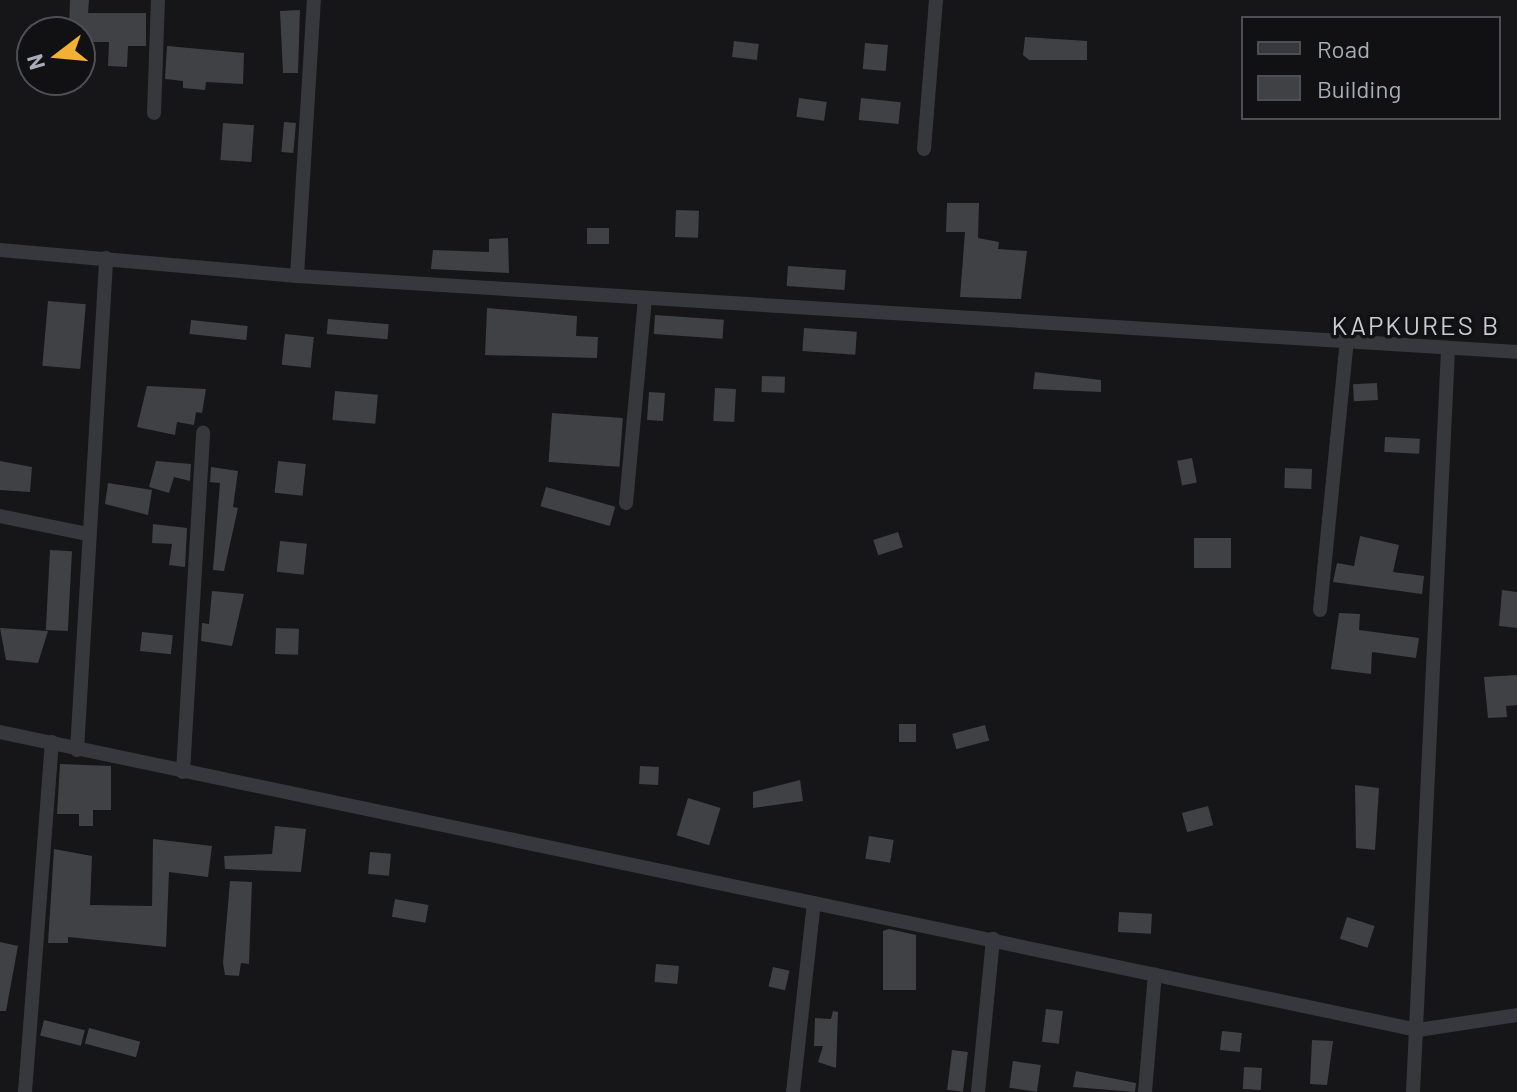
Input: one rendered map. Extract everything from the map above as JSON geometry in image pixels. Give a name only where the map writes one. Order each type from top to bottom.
[{"type":"street","points":[[154,113],[158,0]]},
{"type":"street","points":[[297,276],[314,0]]},
{"type":"street","points":[[924,149],[936,0]]},
{"type":"street","points":[[0,250],[297,276],[1347,340],[1448,351],[1517,352]]},
{"type":"street","points":[[77,750],[106,258]]},
{"type":"street","points":[[626,503],[645,298]]},
{"type":"street","points":[[1320,610],[1347,340]]},
{"type":"street","points":[[1413,1092],[1448,351]]},
{"type":"street","points":[[183,772],[203,433]]},
{"type":"street","points":[[0,516],[88,534]]},
{"type":"street","points":[[0,732],[1418,1030],[1517,1015]]},
{"type":"street","points":[[25,1092],[52,742]]},
{"type":"street","points":[[793,1092],[814,903]]},
{"type":"street","points":[[978,1092],[993,939]]},
{"type":"street","points":[[1145,1092],[1155,974]]},
{"type":"building","points":[[70,0],[89,0],[88,13],[146,13],[146,46],[128,46],[127,67],[108,66],[109,42],[96,42],[96,16],[70,16]]},
{"type":"building","points":[[300,10],[298,73],[283,73],[280,11]]},
{"type":"building","points":[[1025,37],[1087,41],[1087,60],[1029,60],[1023,55]]},
{"type":"building","points":[[734,41],[759,44],[757,60],[732,57]]},
{"type":"building","points":[[865,43],[888,45],[886,71],[863,69]]},
{"type":"building","points":[[167,46],[244,53],[243,84],[206,82],[205,90],[183,88],[183,81],[165,79]]},
{"type":"building","points":[[799,98],[827,102],[824,121],[796,117]]},
{"type":"building","points":[[861,98],[901,102],[898,124],[859,120]]},
{"type":"building","points":[[284,122],[296,123],[293,153],[281,152]]},
{"type":"building","points":[[223,123],[254,125],[251,162],[220,160]]},
{"type":"building","points":[[947,203],[979,203],[978,238],[999,242],[998,249],[1027,251],[1021,299],[960,297],[965,232],[946,232]]},
{"type":"building","points":[[676,210],[699,211],[698,238],[675,237]]},
{"type":"building","points":[[587,228],[609,228],[609,244],[587,244]]},
{"type":"building","points":[[508,238],[509,273],[431,269],[433,250],[489,252],[489,239]]},
{"type":"building","points":[[788,266],[846,270],[844,290],[787,286]]},
{"type":"building","points":[[48,301],[86,304],[80,369],[42,366]]},
{"type":"building","points":[[487,308],[577,316],[576,336],[598,337],[597,358],[485,355]]},
{"type":"building","points":[[655,315],[724,320],[723,339],[654,334]]},
{"type":"building","points":[[328,319],[389,324],[387,339],[327,334]]},
{"type":"building","points":[[191,320],[248,326],[246,340],[190,334]]},
{"type":"building","points":[[804,328],[857,332],[855,355],[802,351]]},
{"type":"building","points":[[285,334],[314,337],[311,368],[282,365]]},
{"type":"building","points":[[1035,372],[1101,380],[1101,392],[1033,389]]},
{"type":"building","points":[[762,376],[785,377],[784,393],[761,392]]},
{"type":"building","points":[[1377,383],[1378,400],[1354,401],[1353,384]]},
{"type":"building","points":[[147,386],[206,389],[202,413],[196,412],[194,425],[177,422],[175,435],[137,427]]},
{"type":"building","points":[[715,388],[736,389],[734,422],[713,421]]},
{"type":"building","points":[[335,391],[378,395],[375,424],[332,420]]},
{"type":"building","points":[[649,392],[665,393],[663,421],[647,420]]},
{"type":"building","points":[[552,413],[623,418],[619,467],[549,462]]},
{"type":"building","points":[[1385,437],[1420,439],[1419,454],[1384,452]]},
{"type":"building","points":[[1192,458],[1197,483],[1182,485],[1177,461]]},
{"type":"building","points":[[0,461],[32,467],[30,492],[0,490]]},
{"type":"building","points":[[156,461],[191,464],[190,481],[174,477],[169,493],[149,487]]},
{"type":"building","points":[[278,461],[306,464],[303,496],[275,493]]},
{"type":"building","points":[[211,467],[238,471],[233,507],[238,508],[224,571],[213,570],[220,483],[210,482]]},
{"type":"building","points":[[1285,468],[1312,469],[1311,489],[1284,488]]},
{"type":"building","points":[[108,483],[152,490],[148,515],[105,504]]},
{"type":"building","points":[[546,487],[615,507],[610,526],[540,506]]},
{"type":"building","points":[[153,524],[187,528],[185,567],[169,565],[172,544],[152,543]]},
{"type":"building","points":[[898,532],[903,547],[878,555],[873,540]]},
{"type":"building","points":[[1360,536],[1399,545],[1393,572],[1424,576],[1422,594],[1333,582],[1337,563],[1354,566]]},
{"type":"building","points":[[1194,538],[1231,538],[1231,568],[1194,568]]},
{"type":"building","points":[[280,541],[307,544],[304,575],[277,572]]},
{"type":"building","points":[[50,550],[72,551],[68,631],[46,630]]},
{"type":"building","points":[[1502,590],[1517,592],[1517,628],[1499,626]]},
{"type":"building","points":[[212,591],[244,594],[232,646],[201,641],[202,623],[209,624]]},
{"type":"building","points":[[1339,613],[1360,614],[1359,630],[1419,638],[1416,658],[1372,652],[1371,674],[1331,669]]},
{"type":"building","points":[[0,628],[48,631],[38,663],[6,660]]},
{"type":"building","points":[[276,628],[299,629],[298,655],[275,654]]},
{"type":"building","points":[[142,632],[173,635],[171,654],[140,651]]},
{"type":"building","points":[[1517,675],[1517,705],[1506,706],[1507,717],[1488,718],[1484,677]]},
{"type":"building","points":[[899,724],[916,724],[916,742],[899,742]]},
{"type":"building","points":[[985,725],[989,740],[956,749],[952,734]]},
{"type":"building","points":[[60,764],[111,766],[111,810],[93,810],[93,826],[79,826],[79,814],[57,814]]},
{"type":"building","points":[[640,766],[659,767],[658,785],[639,784]]},
{"type":"building","points":[[800,780],[803,801],[753,808],[753,792]]},
{"type":"building","points":[[1355,785],[1379,788],[1375,850],[1356,848]]},
{"type":"building","points":[[688,798],[721,808],[709,845],[677,835]]},
{"type":"building","points":[[1208,806],[1213,825],[1187,832],[1182,813]]},
{"type":"building","points":[[275,826],[306,829],[301,872],[225,869],[224,856],[272,854]]},
{"type":"building","points":[[869,836],[894,840],[890,863],[865,859]]},
{"type":"building","points":[[153,839],[212,846],[208,877],[169,872],[166,947],[68,937],[68,943],[48,943],[54,849],[92,856],[90,905],[152,906]]},
{"type":"building","points":[[370,852],[391,854],[389,876],[368,874]]},
{"type":"building","points":[[230,881],[252,882],[249,964],[241,963],[239,976],[225,975],[223,963]]},
{"type":"building","points":[[395,899],[428,905],[425,923],[392,917]]},
{"type":"building","points":[[1119,912],[1152,914],[1151,934],[1118,932]]},
{"type":"building","points":[[1347,917],[1375,926],[1367,948],[1340,939]]},
{"type":"building","points":[[889,929],[916,935],[916,990],[883,990],[883,931]]},
{"type":"building","points":[[0,942],[18,946],[6,1011],[0,1011]]},
{"type":"building","points":[[656,964],[679,966],[677,984],[654,982]]},
{"type":"building","points":[[773,967],[790,971],[785,990],[769,986]]},
{"type":"building","points":[[1046,1009],[1063,1011],[1059,1044],[1042,1042]]},
{"type":"building","points":[[833,1011],[838,1012],[836,1068],[818,1062],[823,1046],[814,1046],[815,1018],[831,1019]]},
{"type":"building","points":[[44,1020],[85,1030],[81,1046],[40,1036]]},
{"type":"building","points":[[89,1028],[140,1042],[136,1057],[85,1043]]},
{"type":"building","points":[[1222,1031],[1242,1033],[1240,1052],[1220,1050]]},
{"type":"building","points":[[1312,1040],[1333,1041],[1327,1085],[1310,1084]]},
{"type":"building","points":[[952,1050],[968,1052],[963,1092],[947,1090]]},
{"type":"building","points":[[1013,1061],[1041,1065],[1037,1092],[1009,1088]]},
{"type":"building","points":[[1244,1067],[1262,1068],[1261,1090],[1243,1089]]},
{"type":"building","points":[[1076,1071],[1136,1083],[1135,1092],[1073,1087]]},
{"type":"district","name":"KAPKURES B","points":[[1416,325]]}]
